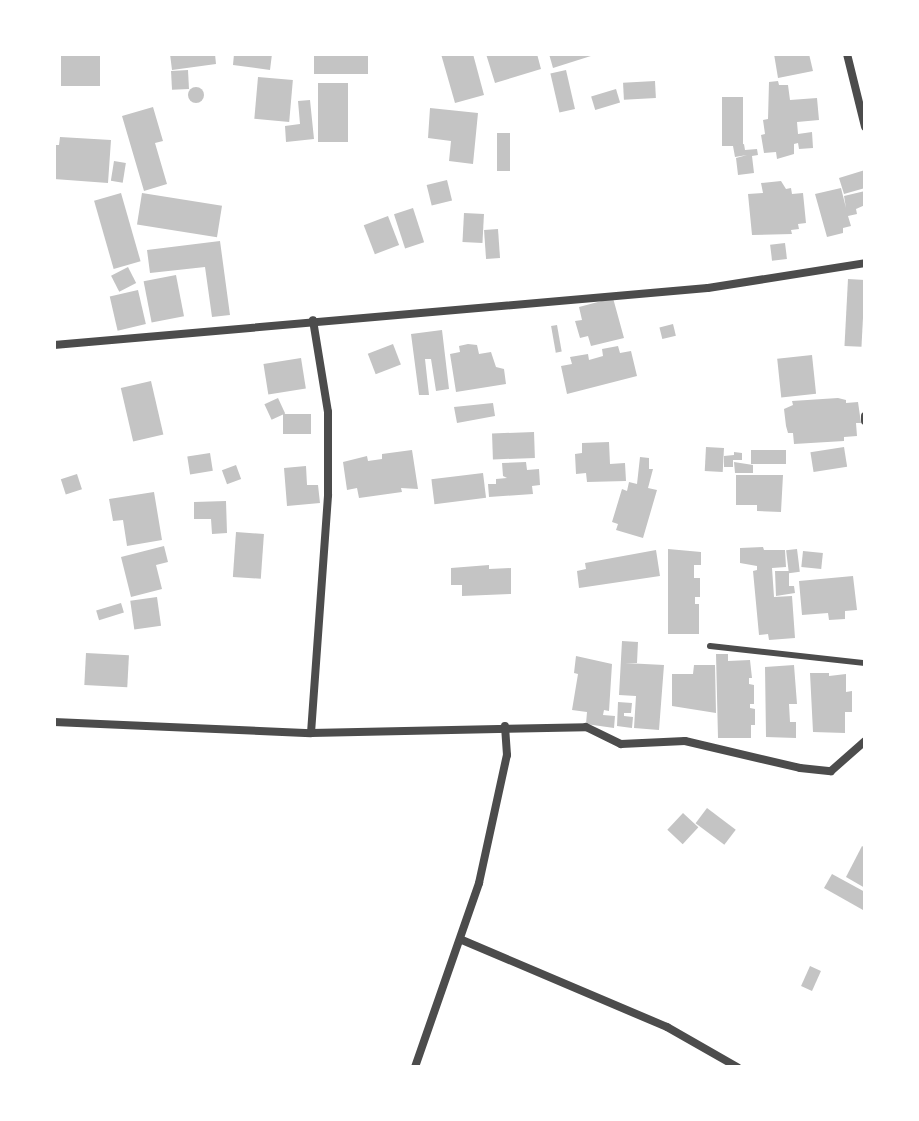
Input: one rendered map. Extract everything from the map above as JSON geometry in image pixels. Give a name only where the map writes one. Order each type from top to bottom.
[{"type":"street","points":[[847,54],[865,127]]},
{"type":"street","points":[[54,345],[313,320],[708,288],[865,263]]},
{"type":"street","points":[[311,733],[328,495],[328,412],[313,320]]},
{"type":"street","points":[[54,722],[311,733],[505,726],[586,727],[621,744],[685,741],[800,768],[831,771],[865,741]]},
{"type":"street","points":[[415,1067],[462,940],[500,798],[507,755],[505,726]]},
{"type":"street","points":[[462,940],[667,1027],[737,1067]]},
{"type":"lane","points":[[710,646],[865,663]]},
{"type":"building","points":[[61,54],[100,54],[100,86],[61,86]]},
{"type":"building","points":[[170,54],[215,54],[216,64],[172,70]]},
{"type":"building","points":[[234,54],[272,54],[270,70],[233,65]]},
{"type":"building","points":[[314,54],[368,54],[368,74],[314,74]]},
{"type":"building","points":[[441,54],[473,54],[484,95],[455,103]]},
{"type":"building","points":[[486,54],[537,54],[541,69],[495,83]]},
{"type":"building","points":[[549,54],[594,54],[594,55],[553,68]]},
{"type":"building","points":[[774,54],[809,54],[813,71],[778,78]]},
{"type":"building","points":[[188,70],[189,89],[172,90],[171,71]]},
{"type":"building","points":[[566,70],[575,109],[559,113],[550,74]]},
{"type":"building","points":[[258,77],[293,80],[289,122],[254,119]]},
{"type":"building","points":[[655,81],[656,98],[624,100],[623,83]]},
{"type":"building","points":[[778,81],[779,85],[788,85],[790,100],[817,98],[819,120],[797,122],[798,134],[812,132],[813,148],[799,149],[798,143],[794,144],[794,154],[777,159],[776,152],[764,153],[761,135],[765,134],[763,120],[768,119],[769,82]]},
{"type":"building","points":[[318,83],[348,83],[348,142],[318,142]]},
{"type":"building","points":[[193,87],[199,87],[204,95],[202,101],[193,103],[188,98],[188,92]]},
{"type":"building","points":[[616,89],[620,102],[595,110],[591,97]]},
{"type":"building","points":[[722,97],[743,97],[743,146],[722,146]]},
{"type":"building","points":[[310,100],[314,139],[286,142],[285,126],[300,124],[298,101]]},
{"type":"building","points":[[153,107],[163,141],[155,143],[167,184],[144,191],[122,116]]},
{"type":"building","points":[[430,108],[478,113],[473,164],[449,161],[451,141],[428,138]]},
{"type":"building","points":[[497,133],[510,133],[510,171],[497,171]]},
{"type":"building","points":[[60,137],[111,140],[108,183],[54,179],[54,145],[59,145]]},
{"type":"building","points":[[744,144],[745,150],[757,149],[758,155],[752,156],[754,173],[738,175],[736,158],[747,155],[735,157],[733,146]]},
{"type":"building","points":[[114,161],[126,163],[123,183],[111,181]]},
{"type":"building","points":[[865,170],[865,188],[844,194],[839,178]]},
{"type":"building","points":[[447,180],[452,200],[432,205],[427,185]]},
{"type":"building","points":[[781,181],[786,189],[791,188],[792,194],[803,193],[806,223],[798,224],[799,229],[791,230],[792,234],[752,235],[748,194],[763,193],[761,183]]},
{"type":"building","points":[[841,188],[846,208],[844,196],[865,191],[865,205],[856,209],[857,214],[848,216],[851,226],[843,228],[843,233],[827,237],[815,194]]},
{"type":"building","points":[[121,193],[141,261],[114,269],[94,201]]},
{"type":"building","points":[[142,193],[222,206],[217,237],[137,225]]},
{"type":"building","points":[[413,208],[424,242],[405,248],[394,214]]},
{"type":"building","points":[[464,213],[484,214],[482,243],[462,242]]},
{"type":"building","points":[[388,216],[399,245],[375,254],[364,225]]},
{"type":"building","points":[[498,229],[500,258],[486,259],[484,230]]},
{"type":"building","points":[[220,241],[230,315],[212,317],[205,267],[150,273],[147,250]]},
{"type":"building","points":[[785,243],[787,259],[772,261],[770,245]]},
{"type":"building","points":[[128,267],[136,283],[119,292],[111,276]]},
{"type":"building","points":[[176,275],[184,316],[152,323],[144,281]]},
{"type":"building","points":[[848,279],[865,280],[861,347],[844,346]]},
{"type":"building","points":[[138,290],[146,324],[118,331],[110,297]]},
{"type":"building","points":[[613,298],[624,338],[591,346],[588,336],[580,338],[575,321],[582,320],[579,307]]},
{"type":"building","points":[[673,324],[676,336],[662,339],[659,327]]},
{"type":"building","points":[[557,325],[562,352],[556,353],[551,326]]},
{"type":"building","points":[[442,330],[449,389],[436,391],[431,359],[425,359],[429,395],[419,395],[411,334]]},
{"type":"building","points":[[393,344],[401,365],[376,374],[368,354]]},
{"type":"building","points":[[477,345],[479,354],[491,352],[496,367],[504,369],[506,384],[456,392],[450,354],[460,352],[459,346]]},
{"type":"building","points":[[618,346],[620,353],[631,351],[637,376],[567,394],[561,366],[572,364],[570,357],[588,354],[589,360],[603,356],[602,349]]},
{"type":"building","points":[[812,355],[816,394],[781,397],[777,359]]},
{"type":"building","points":[[301,358],[306,389],[268,395],[263,364]]},
{"type":"building","points":[[151,381],[163,435],[133,442],[121,388]]},
{"type":"building","points":[[278,398],[285,413],[272,420],[264,404]]},
{"type":"building","points":[[846,400],[846,403],[858,402],[861,423],[856,423],[857,436],[844,437],[844,441],[794,444],[793,433],[788,433],[786,426],[784,409],[793,405],[792,401]]},
{"type":"building","points":[[493,403],[495,416],[457,423],[454,407]]},
{"type":"building","points":[[283,414],[311,414],[311,434],[283,434]]},
{"type":"building","points":[[534,432],[535,458],[493,459],[492,433]]},
{"type":"building","points":[[609,442],[610,464],[625,463],[626,481],[587,482],[586,473],[576,474],[575,454],[582,453],[582,443]]},
{"type":"building","points":[[706,447],[724,448],[723,472],[705,471]]},
{"type":"building","points":[[844,447],[847,467],[814,472],[810,452]]},
{"type":"building","points":[[412,450],[418,489],[401,488],[402,492],[359,498],[357,488],[347,490],[343,462],[367,456],[368,461],[382,459],[382,454]]},
{"type":"building","points":[[751,450],[786,450],[786,464],[751,464]]},
{"type":"building","points":[[734,452],[742,453],[742,460],[733,460],[733,467],[724,467],[724,456],[734,455]]},
{"type":"building","points":[[210,453],[213,471],[190,474],[187,457]]},
{"type":"building","points":[[640,457],[649,458],[649,469],[653,469],[648,488],[657,490],[643,538],[616,530],[618,524],[612,522],[622,489],[627,491],[629,482],[637,484]]},
{"type":"building","points":[[526,462],[527,470],[539,469],[540,485],[532,486],[533,494],[489,497],[488,484],[496,484],[496,479],[507,478],[503,476],[502,463]]},
{"type":"building","points":[[734,462],[753,465],[753,473],[735,473]]},
{"type":"building","points":[[236,465],[241,479],[227,484],[222,470]]},
{"type":"building","points":[[306,466],[307,485],[318,485],[320,503],[287,506],[284,468]]},
{"type":"building","points":[[483,473],[486,498],[434,504],[431,479]]},
{"type":"building","points":[[77,474],[82,489],[66,494],[61,479]]},
{"type":"building","points":[[736,475],[783,475],[781,512],[757,511],[757,505],[736,505]]},
{"type":"building","points":[[154,492],[162,540],[127,546],[123,520],[113,521],[109,499]]},
{"type":"building","points":[[226,501],[227,533],[212,534],[211,519],[194,519],[194,502]]},
{"type":"building","points":[[236,532],[264,534],[261,579],[233,577]]},
{"type":"building","points":[[164,546],[168,562],[156,565],[162,589],[131,597],[121,557]]},
{"type":"building","points":[[763,547],[764,550],[785,550],[786,567],[772,568],[774,597],[792,596],[795,638],[769,640],[768,634],[759,635],[753,571],[757,570],[757,566],[740,563],[740,548]]},
{"type":"building","points":[[668,549],[701,552],[701,565],[694,565],[694,578],[700,578],[700,597],[695,597],[695,604],[699,604],[699,634],[668,634]]},
{"type":"building","points":[[797,549],[800,572],[789,573],[786,550]]},
{"type":"building","points":[[656,550],[660,576],[579,588],[577,571],[586,569],[585,563]]},
{"type":"building","points":[[803,551],[823,553],[821,569],[801,567]]},
{"type":"building","points":[[489,565],[489,569],[511,568],[511,594],[462,596],[462,585],[451,585],[451,568]]},
{"type":"building","points":[[775,571],[789,571],[789,586],[794,586],[795,593],[776,596]]},
{"type":"building","points":[[853,576],[857,610],[845,611],[845,619],[829,620],[828,613],[802,615],[799,581]]},
{"type":"building","points":[[157,597],[161,626],[134,629],[130,601]]},
{"type":"building","points":[[121,603],[124,613],[99,620],[96,611]]},
{"type":"building","points":[[622,641],[638,642],[637,663],[625,663],[664,665],[659,730],[634,728],[636,696],[619,695]]},
{"type":"building","points":[[86,653],[129,655],[127,687],[84,685]]},
{"type":"building","points":[[716,654],[728,654],[728,661],[750,660],[752,678],[749,678],[749,684],[754,685],[754,704],[750,704],[750,708],[755,709],[751,738],[718,738]]},
{"type":"building","points":[[576,656],[612,664],[609,711],[604,710],[603,715],[615,716],[614,728],[586,724],[587,712],[572,710],[578,674],[574,673]]},
{"type":"building","points":[[694,665],[715,665],[716,713],[672,706],[672,674],[693,674]]},
{"type":"building","points":[[794,665],[797,704],[789,704],[790,722],[796,722],[796,738],[766,737],[765,667]]},
{"type":"building","points":[[810,673],[829,673],[829,676],[846,674],[846,692],[852,691],[852,712],[845,712],[845,733],[813,732]]},
{"type":"building","points":[[618,702],[632,703],[631,713],[624,713],[624,716],[633,717],[632,728],[617,726]]},
{"type":"building","points":[[707,808],[736,830],[724,845],[696,823]]},
{"type":"building","points":[[683,813],[698,827],[683,844],[667,830]]},
{"type":"building","points":[[862,846],[865,848],[865,888],[846,877]]},
{"type":"building","points":[[832,874],[865,892],[863,910],[824,888]]},
{"type":"building","points":[[810,966],[821,971],[812,991],[801,986]]}]
